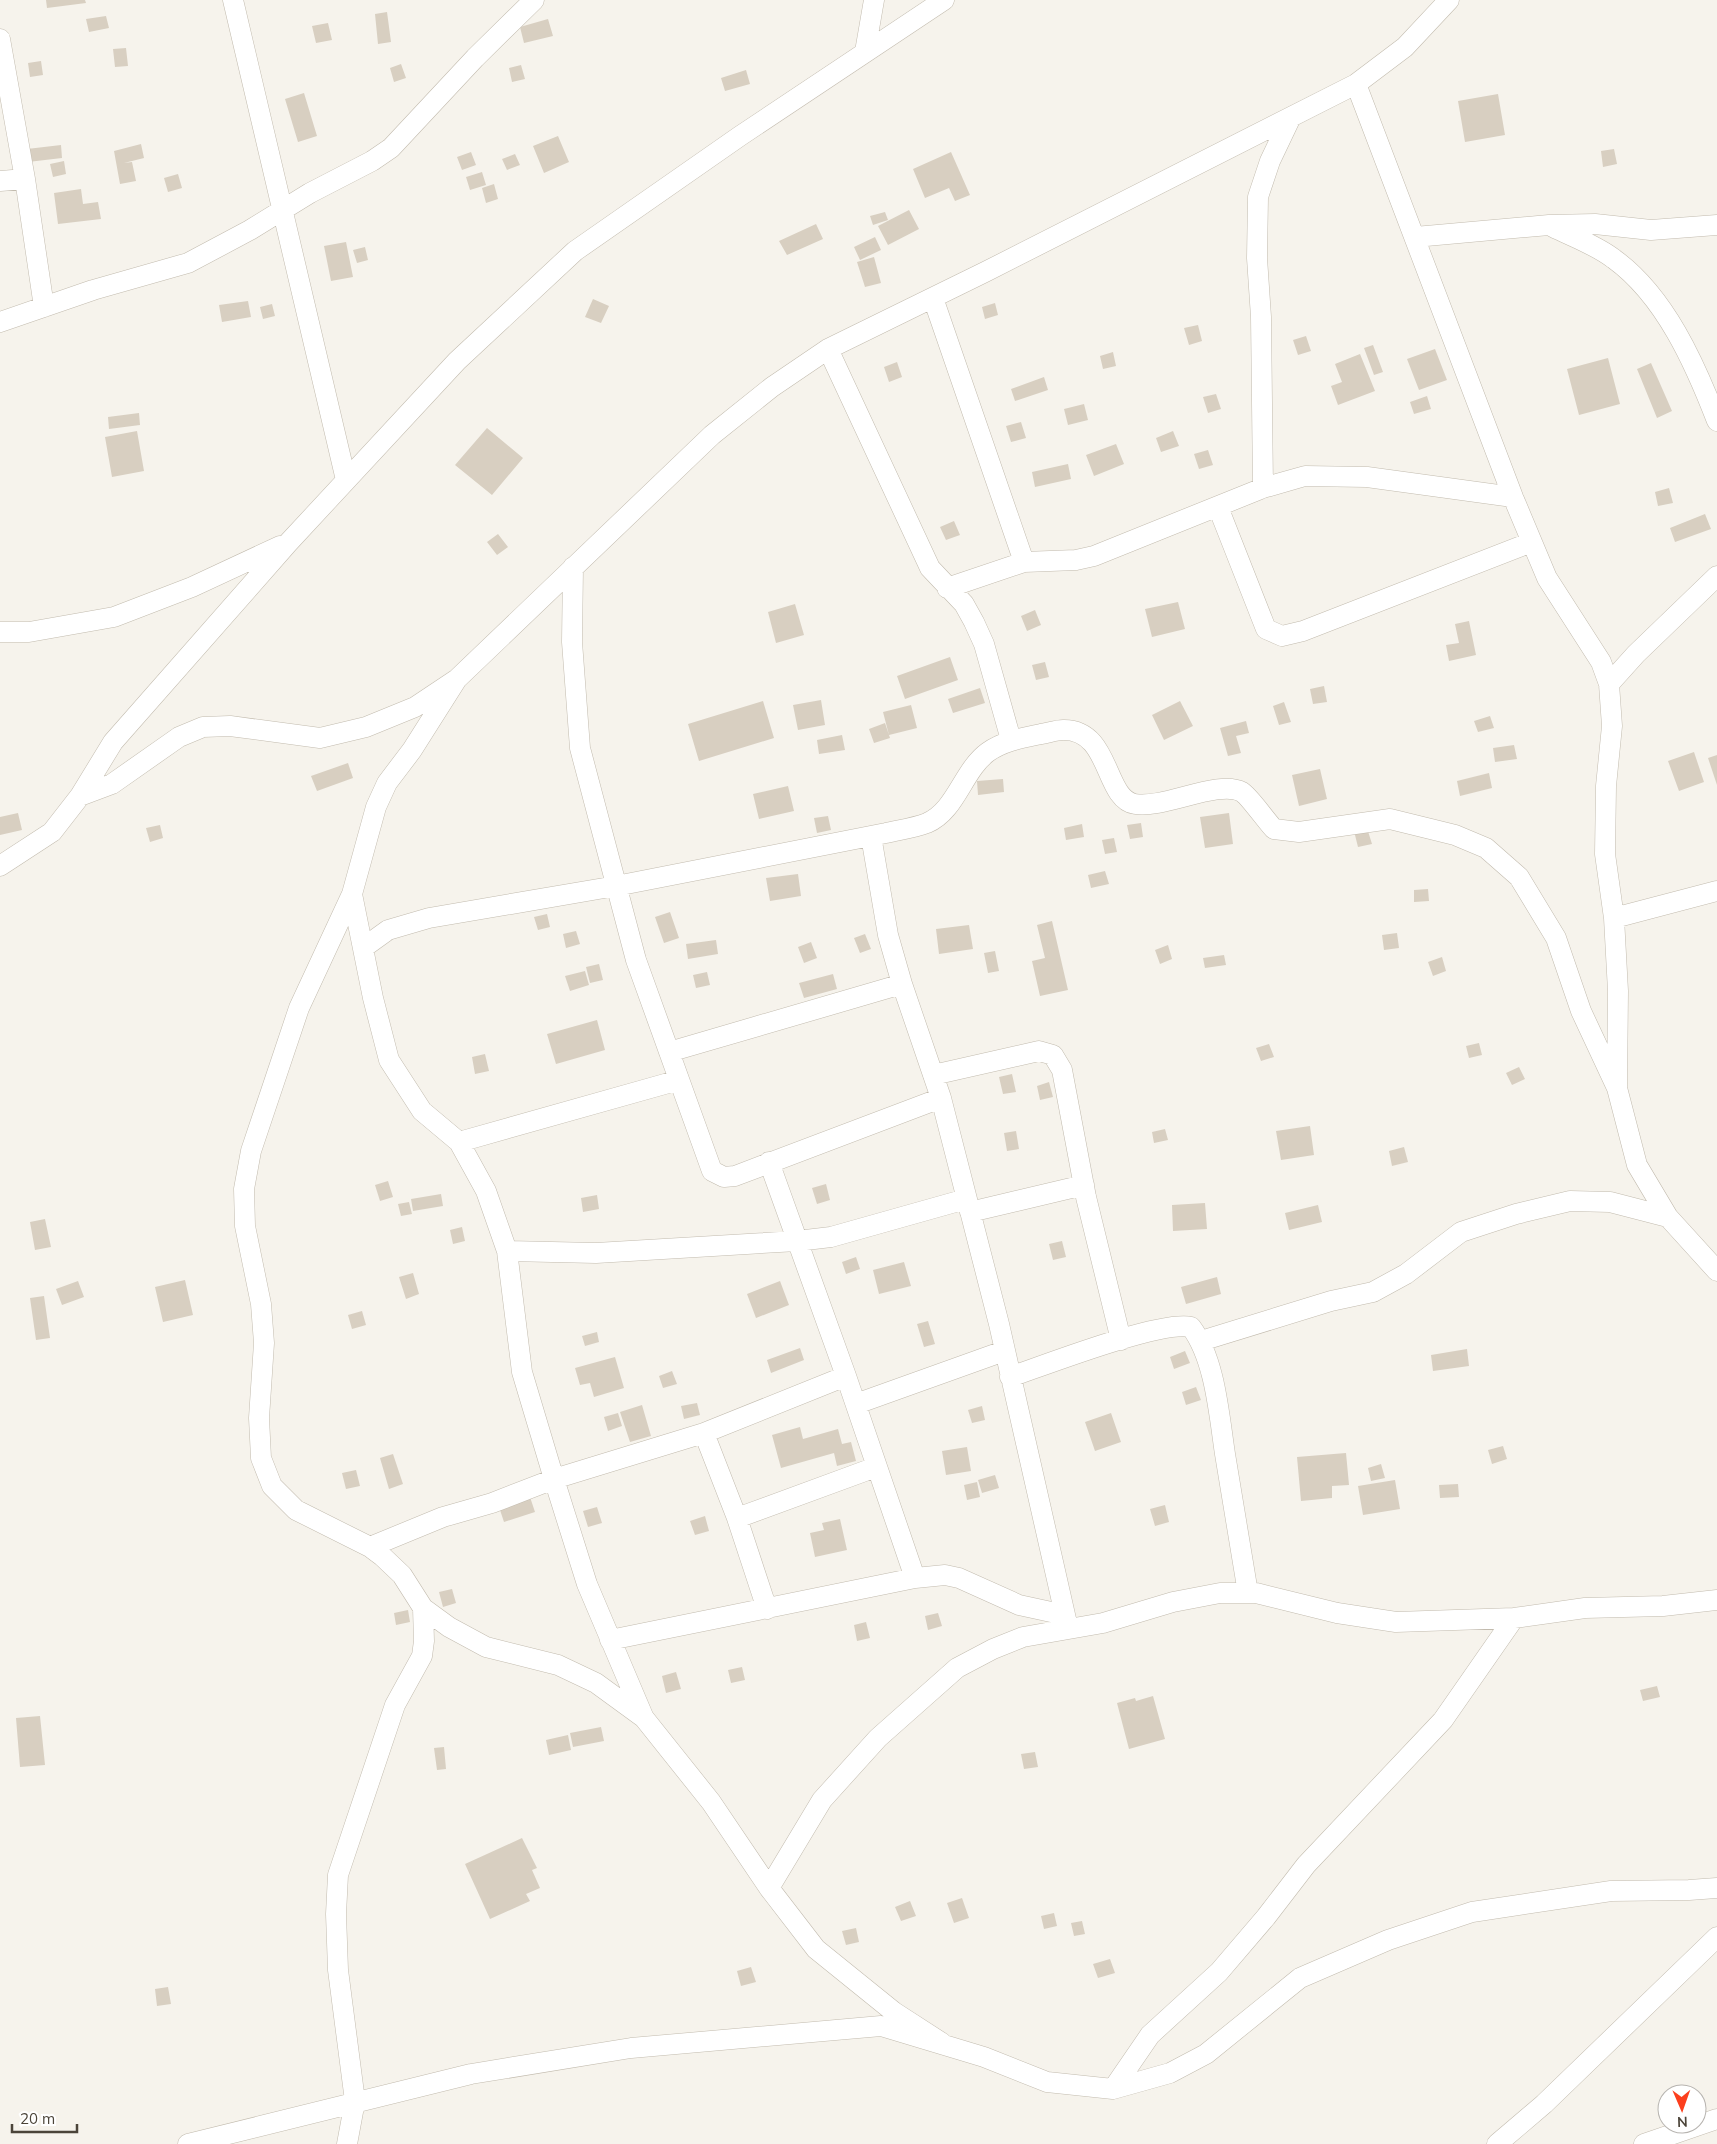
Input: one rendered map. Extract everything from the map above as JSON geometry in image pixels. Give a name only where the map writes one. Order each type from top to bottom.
[{"type":"street","points":[[233,0],[346,480]]},
{"type":"street","points":[[0,322],[188,263],[250,230],[310,193],[355,171],[391,148],[475,58],[534,0]]},
{"type":"street","points":[[865,52],[874,0]]},
{"type":"street","points":[[0,866],[52,832],[80,796],[113,742],[289,542],[457,360],[575,251],[944,0]]},
{"type":"street","points":[[80,796],[112,784],[179,737],[203,727],[230,726],[320,738],[366,727],[416,707],[457,678],[712,436],[772,387],[828,349],[933,298],[1356,84],[1405,47],[1450,0]]},
{"type":"street","points":[[0,39],[25,179],[44,307]]},
{"type":"street","points":[[1356,84],[1513,497],[1547,578],[1601,662],[1609,684],[1612,726],[1606,786],[1605,854],[1614,918],[1618,991],[1617,1088]]},
{"type":"street","points":[[1263,488],[1261,317],[1257,258],[1258,197],[1270,161],[1291,117]]},
{"type":"street","points":[[0,181],[25,179]]},
{"type":"street","points":[[1415,237],[1549,225],[1595,224],[1651,230],[1717,225]]},
{"type":"street","points":[[1549,225],[1613,258],[1637,278],[1672,325],[1706,393],[1717,421]]},
{"type":"street","points":[[933,298],[1024,562]]},
{"type":"street","points":[[828,349],[930,568],[964,604],[984,644],[1011,740]]},
{"type":"street","points":[[947,588],[1024,562],[1076,560],[1094,556],[1263,488],[1305,476],[1367,477],[1513,497]]},
{"type":"street","points":[[1218,507],[1266,629],[1282,636],[1304,631],[1532,542]]},
{"type":"street","points":[[0,632],[29,632],[114,617],[192,587],[289,542]]},
{"type":"street","points":[[573,566],[572,642],[580,748],[636,960],[712,1172],[724,1177],[735,1176],[940,1098]]},
{"type":"street","points":[[1609,684],[1636,654],[1717,576]]},
{"type":"street","points":[[457,678],[412,750],[387,783],[376,807],[352,894],[299,1008],[251,1150],[244,1189],[245,1226],[261,1304],[264,1343],[259,1418],[261,1458],[272,1486],[296,1510],[370,1547],[402,1575],[422,1608],[449,1627],[486,1647],[558,1665],[596,1683],[644,1718]]},
{"type":"street","points":[[363,948],[388,930],[430,918],[616,886],[871,836],[928,822],[947,807],[982,757],[1011,740],[1064,730],[1084,735],[1102,756],[1120,796],[1133,804],[1149,804],[1228,788],[1243,792],[1274,829],[1299,832],[1390,819],[1454,835],[1486,848],[1519,877],[1556,938],[1581,1011],[1617,1088],[1636,1165],[1668,1217],[1717,1271]]},
{"type":"street","points":[[871,836],[888,935],[902,984],[940,1098],[1004,1351],[1066,1621]]},
{"type":"street","points":[[1614,918],[1717,891]]},
{"type":"street","points":[[352,894],[390,1060],[422,1112],[459,1142],[486,1191],[507,1251],[522,1372],[554,1479],[587,1584],[644,1718],[711,1802],[769,1888],[816,1949],[894,2012],[942,2044]]},
{"type":"street","points":[[669,1052],[902,984]]},
{"type":"street","points":[[933,1075],[1039,1051],[1053,1054],[1062,1070],[1084,1185],[1121,1340]]},
{"type":"street","points":[[459,1142],[679,1080]]},
{"type":"street","points":[[769,1162],[856,1404],[915,1578]]},
{"type":"street","points":[[507,1251],[596,1253],[797,1241],[831,1237],[968,1206],[1084,1185]]},
{"type":"street","points":[[1201,1341],[1331,1301],[1373,1292],[1406,1274],[1462,1232],[1516,1214],[1570,1201],[1610,1202],[1668,1217]]},
{"type":"street","points":[[1010,1377],[1121,1340],[1182,1324],[1191,1327],[1201,1341],[1220,1421],[1248,1593]]},
{"type":"street","points":[[856,1404],[1004,1351]]},
{"type":"street","points":[[370,1547],[443,1517],[492,1503],[554,1479],[704,1433],[846,1376]]},
{"type":"street","points":[[704,1433],[737,1518],[767,1608]]},
{"type":"street","points":[[737,1518],[876,1467]]},
{"type":"street","points":[[610,1640],[915,1578],[945,1575],[959,1578],[1019,1606],[1066,1621],[1103,1623],[1173,1602],[1220,1593],[1248,1593],[1337,1613],[1396,1622],[1514,1618],[1585,1608],[1663,1606],[1717,1600]]},
{"type":"street","points":[[347,2144],[355,2101],[338,1970],[336,1914],[338,1875],[394,1705],[422,1656],[424,1641],[422,1608]]},
{"type":"street","points":[[1114,2088],[1150,2035],[1219,1972],[1266,1917],[1306,1864],[1443,1720],[1514,1618]]},
{"type":"street","points":[[769,1888],[822,1800],[878,1738],[957,1668],[992,1649],[1066,1621]]},
{"type":"street","points":[[188,2144],[355,2101],[471,2074],[641,2047],[880,2026],[984,2057],[1047,2082],[1114,2088],[1170,2073],[1206,2054],[1300,1978],[1388,1940],[1472,1912],[1611,1891],[1717,1888]]},
{"type":"street","points":[[1497,2144],[1544,2104],[1717,1937]]},
{"type":"street","points":[[1644,2144],[1717,2119]]},
{"type":"building","points":[[46,0],[85,0],[86,3],[47,8]]},
{"type":"building","points":[[387,12],[391,42],[378,44],[375,14]]},
{"type":"building","points":[[106,16],[109,28],[89,32],[86,19]]},
{"type":"building","points":[[548,19],[553,36],[524,43],[520,27]]},
{"type":"building","points":[[328,23],[332,40],[316,43],[312,26]]},
{"type":"building","points":[[126,48],[128,66],[115,67],[113,49]]},
{"type":"building","points":[[41,61],[43,75],[30,77],[28,63]]},
{"type":"building","points":[[401,64],[406,78],[394,82],[390,68]]},
{"type":"building","points":[[521,65],[525,79],[512,82],[509,68]]},
{"type":"building","points":[[746,70],[750,84],[725,91],[721,78]]},
{"type":"building","points":[[304,93],[317,136],[298,142],[285,99]]},
{"type":"building","points":[[1498,94],[1505,135],[1465,142],[1458,101]]},
{"type":"building","points":[[558,136],[569,162],[544,173],[533,146]]},
{"type":"building","points":[[141,144],[144,158],[124,163],[132,162],[136,181],[120,184],[114,151]]},
{"type":"building","points":[[61,145],[62,158],[28,162],[27,149]]},
{"type":"building","points":[[1614,149],[1617,164],[1603,167],[1601,151]]},
{"type":"building","points":[[471,152],[476,165],[462,170],[457,157]]},
{"type":"building","points":[[951,152],[970,195],[955,201],[949,188],[925,198],[913,169]]},
{"type":"building","points":[[515,154],[520,165],[507,170],[502,159]]},
{"type":"building","points":[[64,161],[66,174],[53,177],[50,164]]},
{"type":"building","points":[[482,172],[486,185],[470,190],[466,177]]},
{"type":"building","points":[[178,174],[182,188],[168,192],[164,178]]},
{"type":"building","points":[[494,184],[498,199],[486,203],[482,188]]},
{"type":"building","points":[[81,189],[83,204],[98,202],[101,219],[58,224],[54,193]]},
{"type":"building","points":[[909,210],[919,229],[888,245],[878,226]]},
{"type":"building","points":[[885,212],[888,220],[873,225],[870,216]]},
{"type":"building","points":[[816,224],[823,239],[787,255],[779,241]]},
{"type":"building","points":[[875,237],[881,250],[860,260],[854,247]]},
{"type":"building","points":[[346,242],[353,277],[331,281],[324,246]]},
{"type":"building","points":[[365,247],[368,260],[357,263],[353,250]]},
{"type":"building","points":[[874,257],[881,283],[865,287],[857,262]]},
{"type":"building","points":[[593,299],[609,306],[601,323],[585,317]]},
{"type":"building","points":[[248,301],[251,317],[222,322],[219,305]]},
{"type":"building","points":[[995,303],[998,315],[985,319],[982,307]]},
{"type":"building","points":[[272,304],[275,316],[263,319],[260,307]]},
{"type":"building","points":[[1198,325],[1202,341],[1189,345],[1184,328]]},
{"type":"building","points":[[1306,336],[1311,351],[1298,355],[1293,340]]},
{"type":"building","points":[[1373,345],[1383,372],[1374,375],[1364,348]]},
{"type":"building","points":[[1435,349],[1447,380],[1419,390],[1407,359]]},
{"type":"building","points":[[1113,352],[1116,366],[1103,369],[1100,356]]},
{"type":"building","points":[[1360,354],[1375,391],[1338,405],[1331,386],[1342,382],[1335,364]]},
{"type":"building","points":[[1608,358],[1620,404],[1579,415],[1567,369]]},
{"type":"building","points":[[897,362],[902,377],[889,382],[884,367]]},
{"type":"building","points":[[1651,363],[1672,411],[1657,418],[1637,369]]},
{"type":"building","points":[[1044,377],[1048,390],[1015,401],[1011,389]]},
{"type":"building","points":[[1216,394],[1221,409],[1208,413],[1203,397]]},
{"type":"building","points":[[1427,396],[1431,409],[1414,414],[1410,402]]},
{"type":"building","points":[[1084,404],[1088,420],[1068,425],[1064,409]]},
{"type":"building","points":[[139,413],[140,425],[109,429],[108,417]]},
{"type":"building","points":[[1021,422],[1026,438],[1011,442],[1006,426]]},
{"type":"building","points":[[487,428],[523,458],[492,495],[455,465]]},
{"type":"building","points":[[137,431],[144,471],[112,477],[105,437]]},
{"type":"building","points":[[1173,431],[1179,446],[1161,452],[1156,438]]},
{"type":"building","points":[[1116,444],[1124,464],[1094,476],[1086,455]]},
{"type":"building","points":[[1208,450],[1213,465],[1199,469],[1194,454]]},
{"type":"building","points":[[1068,464],[1071,479],[1035,487],[1032,472]]},
{"type":"building","points":[[1669,488],[1673,503],[1658,506],[1655,492]]},
{"type":"building","points":[[1705,514],[1711,529],[1675,542],[1670,528]]},
{"type":"building","points":[[954,521],[960,535],[946,540],[940,527]]},
{"type":"building","points":[[498,534],[508,547],[497,555],[487,542]]},
{"type":"building","points":[[1178,602],[1185,629],[1152,637],[1145,609]]},
{"type":"building","points":[[795,604],[804,635],[776,643],[768,612]]},
{"type":"building","points":[[1035,610],[1041,625],[1027,631],[1021,616]]},
{"type":"building","points":[[1469,621],[1476,655],[1449,661],[1446,645],[1459,643],[1455,624]]},
{"type":"building","points":[[950,657],[958,680],[905,699],[897,676]]},
{"type":"building","points":[[1045,662],[1049,677],[1036,680],[1032,665]]},
{"type":"building","points":[[1324,686],[1327,702],[1313,704],[1310,689]]},
{"type":"building","points":[[980,688],[985,703],[953,713],[948,699]]},
{"type":"building","points":[[821,700],[825,725],[798,730],[793,705]]},
{"type":"building","points":[[763,701],[774,738],[699,761],[688,724]]},
{"type":"building","points":[[1180,701],[1193,726],[1164,740],[1152,715]]},
{"type":"building","points":[[1284,702],[1291,722],[1279,725],[1273,706]]},
{"type":"building","points":[[911,705],[917,728],[889,735],[883,712]]},
{"type":"building","points":[[1490,716],[1494,728],[1478,732],[1474,721]]},
{"type":"building","points":[[1246,721],[1249,733],[1236,736],[1241,753],[1228,756],[1220,728]]},
{"type":"building","points":[[885,723],[890,738],[874,743],[869,729]]},
{"type":"building","points":[[842,735],[845,750],[819,754],[817,740]]},
{"type":"building","points":[[1514,745],[1517,759],[1495,762],[1493,748]]},
{"type":"building","points":[[1694,752],[1704,782],[1679,791],[1668,761]]},
{"type":"building","points":[[1717,755],[1717,785],[1708,758]]},
{"type":"building","points":[[348,763],[353,778],[317,791],[311,776]]},
{"type":"building","points":[[1320,769],[1327,799],[1299,806],[1292,775]]},
{"type":"building","points":[[1489,773],[1492,788],[1460,796],[1457,781]]},
{"type":"building","points":[[1003,779],[1004,792],[978,795],[977,781]]},
{"type":"building","points":[[788,786],[794,811],[759,819],[753,794]]},
{"type":"building","points":[[18,813],[22,830],[0,835],[0,817]]},
{"type":"building","points":[[1229,813],[1233,844],[1205,848],[1200,817]]},
{"type":"building","points":[[828,816],[831,830],[817,833],[814,818]]},
{"type":"building","points":[[1141,823],[1143,837],[1130,839],[1127,825]]},
{"type":"building","points":[[1082,824],[1084,837],[1066,840],[1064,828]]},
{"type":"building","points":[[160,825],[163,838],[150,842],[146,828]]},
{"type":"building","points":[[1367,828],[1372,844],[1358,847],[1354,831]]},
{"type":"building","points":[[1114,838],[1117,852],[1105,854],[1102,840]]},
{"type":"building","points":[[1105,871],[1109,884],[1091,888],[1088,875]]},
{"type":"building","points":[[798,874],[801,896],[770,901],[766,878]]},
{"type":"building","points":[[1428,889],[1429,901],[1414,902],[1414,890]]},
{"type":"building","points":[[670,912],[679,938],[664,943],[655,917]]},
{"type":"building","points":[[547,914],[550,927],[538,930],[534,917]]},
{"type":"building","points":[[1052,921],[1068,990],[1040,996],[1032,961],[1045,958],[1037,925]]},
{"type":"building","points":[[969,925],[973,949],[939,954],[936,929]]},
{"type":"building","points":[[576,931],[580,944],[566,948],[563,934]]},
{"type":"building","points":[[1397,933],[1399,948],[1384,950],[1382,935]]},
{"type":"building","points":[[865,934],[871,949],[860,953],[854,938]]},
{"type":"building","points":[[716,940],[718,954],[688,959],[686,944]]},
{"type":"building","points":[[811,942],[817,958],[804,963],[798,947]]},
{"type":"building","points":[[1168,945],[1172,959],[1160,964],[1155,950]]},
{"type":"building","points":[[995,951],[999,971],[988,973],[984,953]]},
{"type":"building","points":[[1224,955],[1226,965],[1205,968],[1203,958]]},
{"type":"building","points":[[1442,957],[1446,971],[1433,976],[1428,962]]},
{"type":"building","points":[[599,964],[603,980],[590,983],[586,967]]},
{"type":"building","points":[[585,971],[589,985],[570,991],[565,976]]},
{"type":"building","points":[[707,972],[710,985],[696,988],[693,975]]},
{"type":"building","points":[[833,974],[837,989],[804,998],[799,983]]},
{"type":"building","points":[[597,1020],[605,1050],[556,1064],[547,1034]]},
{"type":"building","points":[[1479,1043],[1482,1055],[1469,1058],[1466,1046]]},
{"type":"building","points":[[1269,1044],[1274,1057],[1261,1061],[1256,1048]]},
{"type":"building","points":[[485,1054],[489,1071],[475,1074],[472,1057]]},
{"type":"building","points":[[1519,1067],[1525,1079],[1512,1085],[1506,1073]]},
{"type":"building","points":[[1012,1074],[1016,1092],[1003,1094],[999,1077]]},
{"type":"building","points":[[1049,1082],[1053,1097],[1040,1100],[1037,1086]]},
{"type":"building","points":[[1310,1126],[1314,1155],[1281,1160],[1276,1131]]},
{"type":"building","points":[[1165,1129],[1168,1140],[1154,1143],[1152,1132]]},
{"type":"building","points":[[1016,1131],[1019,1149],[1007,1151],[1004,1133]]},
{"type":"building","points":[[1404,1147],[1408,1162],[1392,1166],[1389,1151]]},
{"type":"building","points":[[388,1181],[393,1197],[380,1201],[375,1185]]},
{"type":"building","points":[[826,1184],[830,1200],[817,1204],[812,1188]]},
{"type":"building","points":[[441,1194],[443,1206],[413,1211],[411,1199]]},
{"type":"building","points":[[597,1195],[599,1209],[583,1212],[581,1198]]},
{"type":"building","points":[[409,1202],[412,1214],[401,1216],[398,1204]]},
{"type":"building","points":[[1205,1203],[1207,1229],[1173,1231],[1172,1205]]},
{"type":"building","points":[[1318,1205],[1322,1222],[1289,1230],[1285,1213]]},
{"type":"building","points":[[45,1219],[51,1247],[35,1250],[30,1222]]},
{"type":"building","points":[[462,1227],[465,1241],[453,1244],[450,1230]]},
{"type":"building","points":[[1062,1241],[1066,1257],[1053,1260],[1049,1244]]},
{"type":"building","points":[[856,1257],[860,1269],[846,1274],[842,1262]]},
{"type":"building","points":[[904,1262],[911,1286],[879,1294],[873,1270]]},
{"type":"building","points":[[413,1273],[419,1294],[406,1299],[399,1277]]},
{"type":"building","points":[[1217,1277],[1221,1294],[1186,1304],[1181,1287]]},
{"type":"building","points":[[185,1280],[193,1315],[163,1322],[155,1287]]},
{"type":"building","points":[[78,1281],[84,1297],[62,1305],[56,1289]]},
{"type":"building","points":[[780,1281],[789,1305],[756,1318],[747,1294]]},
{"type":"building","points":[[44,1296],[50,1338],[36,1340],[30,1298]]},
{"type":"building","points":[[362,1311],[366,1325],[352,1329],[348,1315]]},
{"type":"building","points":[[928,1321],[935,1344],[924,1347],[917,1324]]},
{"type":"building","points":[[597,1332],[599,1342],[585,1346],[582,1336]]},
{"type":"building","points":[[800,1348],[804,1360],[771,1373],[767,1360]]},
{"type":"building","points":[[1467,1349],[1469,1366],[1433,1371],[1431,1355]]},
{"type":"building","points":[[1185,1351],[1190,1363],[1174,1369],[1170,1357]]},
{"type":"building","points":[[615,1357],[624,1388],[594,1397],[590,1383],[580,1385],[575,1368]]},
{"type":"building","points":[[672,1371],[677,1384],[663,1388],[659,1376]]},
{"type":"building","points":[[1196,1387],[1201,1400],[1186,1405],[1182,1392]]},
{"type":"building","points":[[697,1403],[700,1415],[684,1419],[681,1406]]},
{"type":"building","points":[[642,1405],[651,1436],[630,1442],[620,1412]]},
{"type":"building","points":[[982,1406],[985,1420],[972,1423],[968,1410]]},
{"type":"building","points":[[618,1413],[622,1426],[608,1431],[604,1417]]},
{"type":"building","points":[[1111,1413],[1121,1442],[1095,1451],[1085,1422]]},
{"type":"building","points":[[800,1427],[803,1439],[838,1429],[842,1444],[851,1442],[856,1461],[837,1466],[834,1453],[781,1468],[772,1435]]},
{"type":"building","points":[[1503,1446],[1507,1459],[1492,1464],[1488,1450]]},
{"type":"building","points":[[967,1447],[971,1471],[946,1475],[942,1451]]},
{"type":"building","points":[[1346,1453],[1349,1485],[1332,1486],[1332,1498],[1301,1501],[1297,1457]]},
{"type":"building","points":[[393,1454],[403,1484],[389,1489],[380,1458]]},
{"type":"building","points":[[1381,1464],[1385,1478],[1371,1481],[1368,1468]]},
{"type":"building","points":[[356,1470],[360,1486],[346,1489],[342,1473]]},
{"type":"building","points":[[995,1475],[999,1488],[982,1493],[978,1480]]},
{"type":"building","points":[[1395,1480],[1400,1509],[1363,1515],[1358,1486]]},
{"type":"building","points":[[977,1482],[980,1497],[967,1500],[964,1485]]},
{"type":"building","points":[[1458,1484],[1459,1497],[1440,1498],[1439,1485]]},
{"type":"building","points":[[529,1494],[535,1512],[504,1522],[498,1504]]},
{"type":"building","points":[[1165,1505],[1169,1522],[1155,1526],[1150,1509]]},
{"type":"building","points":[[597,1507],[602,1523],[588,1527],[583,1511]]},
{"type":"building","points":[[705,1516],[709,1531],[695,1535],[690,1521]]},
{"type":"building","points":[[840,1519],[847,1550],[815,1557],[810,1533],[824,1530],[822,1523]]},
{"type":"building","points":[[452,1589],[456,1603],[443,1607],[439,1592]]},
{"type":"building","points":[[408,1610],[410,1622],[396,1625],[394,1613]]},
{"type":"building","points":[[938,1613],[942,1626],[928,1630],[925,1616]]},
{"type":"building","points":[[866,1622],[870,1638],[857,1641],[854,1625]]},
{"type":"building","points":[[742,1667],[745,1680],[731,1683],[728,1670]]},
{"type":"building","points":[[676,1672],[681,1689],[666,1693],[662,1676]]},
{"type":"building","points":[[1657,1686],[1660,1697],[1643,1701],[1640,1690]]},
{"type":"building","points":[[1153,1696],[1165,1739],[1129,1749],[1117,1703],[1135,1698],[1136,1701]]},
{"type":"building","points":[[40,1716],[45,1765],[20,1767],[16,1718]]},
{"type":"building","points":[[601,1727],[604,1741],[573,1747],[570,1733]]},
{"type":"building","points":[[568,1735],[571,1750],[549,1755],[546,1740]]},
{"type":"building","points":[[444,1747],[446,1769],[437,1770],[434,1748]]},
{"type":"building","points":[[1035,1752],[1038,1767],[1024,1769],[1021,1754]]},
{"type":"building","points":[[522,1838],[537,1868],[532,1870],[540,1888],[526,1894],[530,1901],[490,1919],[465,1864]]},
{"type":"building","points":[[962,1898],[969,1918],[954,1923],[947,1903]]},
{"type":"building","points":[[910,1901],[916,1916],[901,1921],[895,1907]]},
{"type":"building","points":[[1054,1913],[1057,1926],[1044,1929],[1041,1916]]},
{"type":"building","points":[[1082,1921],[1085,1934],[1074,1936],[1071,1923]]},
{"type":"building","points":[[856,1928],[859,1942],[846,1945],[842,1931]]},
{"type":"building","points":[[1110,1959],[1115,1973],[1098,1978],[1093,1964]]},
{"type":"building","points":[[751,1967],[756,1982],[741,1986],[737,1971]]},
{"type":"building","points":[[168,1987],[171,2004],[157,2006],[155,1989]]}]
